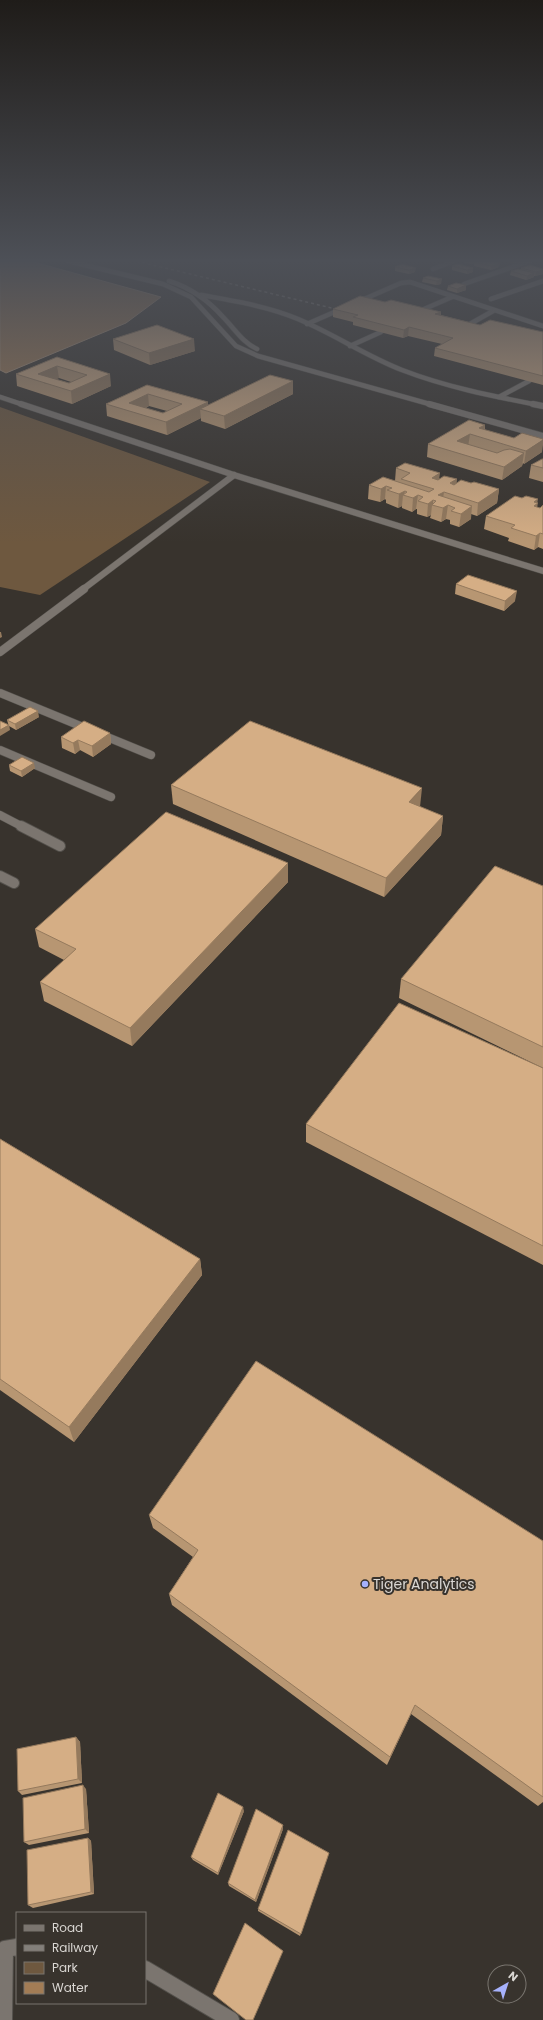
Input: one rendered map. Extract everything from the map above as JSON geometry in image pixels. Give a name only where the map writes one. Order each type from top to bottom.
[{"type":"street","points":[[256,355],[543,436]]},
{"type":"street","points":[[271,355],[543,431]]},
{"type":"street","points":[[370,355],[401,370],[469,391],[543,406]]},
{"type":"street","points":[[499,397],[528,381]]},
{"type":"street","points":[[0,397],[234,475],[543,571]]},
{"type":"street","points":[[0,652],[234,475]]},
{"type":"street","points":[[0,693],[151,755]]},
{"type":"street","points":[[0,750],[111,797]]},
{"type":"street","points":[[0,815],[60,846]]},
{"type":"street","points":[[0,876],[14,882]]},
{"type":"street","points":[[4,2020],[11,1948]]},
{"type":"street","points":[[146,1970],[231,2020]]},
{"type":"green space","points":[[0,407],[210,482],[40,595],[0,587]]},
{"type":"water","points":[[0,355],[49,355],[6,373],[0,370]]},
{"type":"building","points":[[463,355],[543,355],[543,376]]},
{"type":"building","points":[[57,357],[110,374],[71,391],[16,374]],"holes":[[[57,366],[87,375],[69,383],[38,374]]]},
{"type":"building","points":[[270,375],[293,381],[224,416],[200,409]]},
{"type":"building","points":[[147,385],[208,402],[166,422],[106,404]],"holes":[[[148,394],[182,404],[163,413],[129,403]]]},
{"type":"building","points":[[469,420],[485,425],[479,428],[514,438],[522,433],[543,440],[526,451],[470,434],[457,441],[497,453],[510,449],[524,453],[504,467],[428,444]]},
{"type":"building","points":[[542,459],[543,468],[531,465]]},
{"type":"building","points":[[405,463],[440,473],[432,478],[438,480],[444,476],[457,479],[450,483],[454,485],[461,480],[499,489],[478,503],[444,492],[438,495],[472,506],[461,514],[451,511],[455,508],[448,505],[443,508],[432,505],[436,501],[433,500],[428,504],[418,501],[423,497],[418,495],[413,498],[403,495],[407,492],[405,491],[399,494],[387,490],[392,488],[386,486],[381,489],[369,485],[383,477],[429,492],[434,489],[401,479],[410,473],[396,468]]},
{"type":"building","points":[[515,496],[522,498],[526,496],[538,499],[534,502],[538,503],[534,506],[540,508],[543,505],[543,534],[540,533],[536,536],[511,528],[515,525],[486,516]]},
{"type":"building","points":[[468,575],[517,591],[505,601],[456,584]]},
{"type":"building","points":[[30,707],[38,711],[15,724],[7,720]]},
{"type":"building","points":[[0,721],[9,725],[0,730]]},
{"type":"building","points":[[84,721],[110,733],[92,746],[78,740],[73,743],[61,737]]},
{"type":"building","points":[[250,721],[422,788],[409,802],[443,816],[386,878],[171,785]]},
{"type":"building","points":[[22,757],[34,763],[21,771],[9,765]]},
{"type":"building","points":[[166,812],[288,863],[130,1028],[40,982],[76,949],[35,929]]},
{"type":"building","points":[[495,866],[543,886],[543,1047],[401,979]]},
{"type":"building","points":[[399,1003],[543,1068],[543,1246],[306,1124]]},
{"type":"building","points":[[0,1139],[200,1259],[69,1427],[0,1379]]},
{"type":"building","name":"Tiger Analytics","points":[[256,1361],[543,1541],[543,1797],[415,1705],[390,1757],[169,1594],[198,1550],[149,1515]]},
{"type":"building","points":[[76,1737],[78,1779],[18,1791],[17,1749]]},
{"type":"building","points":[[83,1785],[85,1829],[24,1842],[23,1798]]},
{"type":"building","points":[[218,1793],[243,1807],[218,1873],[191,1857]]},
{"type":"building","points":[[256,1809],[283,1825],[255,1900],[228,1883]]},
{"type":"building","points":[[288,1830],[329,1853],[301,1934],[258,1909]]},
{"type":"building","points":[[88,1838],[91,1892],[28,1905],[27,1850]]},
{"type":"building","points":[[245,1923],[283,1951],[253,2020],[246,2020],[213,1994]]},
{"type":"place","name":"Tiger Analytics","points":[[365,1584]]}]
